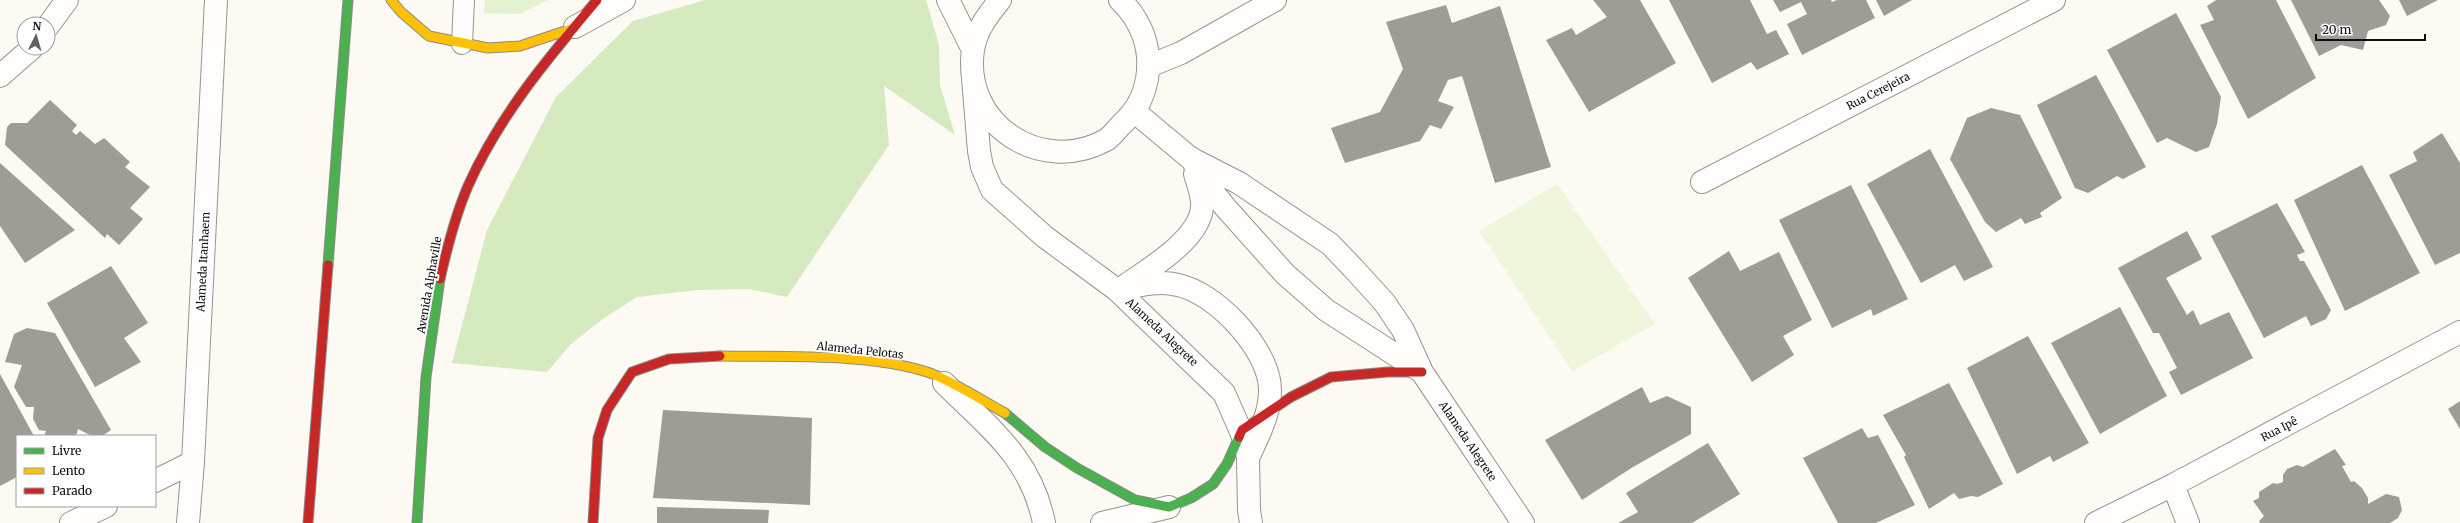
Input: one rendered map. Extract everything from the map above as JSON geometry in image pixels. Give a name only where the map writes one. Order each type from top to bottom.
[{"type":"main road","points":[[308,523],[348,0]]},
{"type":"main road","points":[[391,0],[401,12],[429,36],[462,44],[488,48],[520,46],[574,28]]},
{"type":"main road","name":"Avenida Alphaville","points":[[417,523],[433,319],[446,245],[463,197],[489,142],[536,75],[597,0]]},
{"type":"main road","name":"Alameda Pelotas","points":[[593,523],[598,438],[607,410],[632,372],[669,359],[694,356],[809,357],[889,363],[928,372],[1008,415],[1045,447],[1077,468],[1135,500],[1169,506],[1191,498],[1213,484],[1227,464],[1242,430]]},
{"type":"main road","points":[[1242,430],[1268,411],[1291,397],[1331,377],[1388,372],[1422,372]]},
{"type":"street","points":[[55,16],[67,0]]},
{"type":"street","name":"Alameda Itanhaem","points":[[188,523],[193,462],[216,0]]},
{"type":"street","points":[[574,28],[624,0]]},
{"type":"street","points":[[948,0],[973,50]]},
{"type":"street","points":[[1000,0],[982,23],[973,50],[973,78],[982,106],[1000,128],[1023,144],[1051,152],[1080,150],[1107,140],[1135,112],[1144,95],[1149,66],[1145,37],[1131,11],[1120,0]]},
{"type":"street","points":[[1149,66],[1181,53],[1275,0]]},
{"type":"street","name":"Rua Cerejeira","points":[[1702,182],[2054,0]]},
{"type":"street","points":[[2,71],[22,56]]},
{"type":"street","name":"Alameda Alegrete","points":[[973,78],[979,151],[982,167],[992,190],[1045,237],[1117,290],[1224,393],[1242,430],[1248,458],[1249,510],[1252,523]]},
{"type":"street","name":"Alameda Alegrete","points":[[1135,112],[1190,158],[1239,183],[1330,244],[1384,302],[1403,330],[1422,372],[1523,523]]},
{"type":"street","points":[[1117,290],[1182,244],[1198,221],[1202,208],[1190,158]]},
{"type":"street","points":[[1190,158],[1206,183],[1225,207],[1285,274],[1326,310],[1422,372]]},
{"type":"street","points":[[1117,290],[1143,284],[1177,284],[1202,294],[1225,312],[1250,340],[1264,363],[1270,381],[1268,411],[1248,458]]},
{"type":"street","name":"Rua Ipê","points":[[2096,523],[2123,518],[2173,485],[2460,332]]},
{"type":"street","points":[[928,372],[942,382],[968,408],[985,420],[1014,455],[1034,490],[1044,523]]},
{"type":"street","points":[[156,481],[193,462]]},
{"type":"street","points":[[2173,485],[2188,523]]},
{"type":"street","name":"Alameda Alegrete","points":[[1500,489],[1512,523]]},
{"type":"street","points":[[1102,523],[1169,506]]},
{"type":"street","points":[[71,523],[104,507]]},
{"type":"lane","points":[[462,44],[464,0]]},
{"type":"green space","points":[[485,0],[548,0],[520,14],[484,13]]},
{"type":"green space","points":[[705,0],[926,0],[939,45],[940,85],[955,135],[884,86],[889,145],[787,297],[749,289],[698,290],[637,297],[604,318],[571,344],[547,372],[452,363],[487,230],[556,97],[633,21]]},
{"type":"green space","points":[[1557,184],[1655,324],[1572,371],[1479,231]]},
{"type":"building","points":[[1593,0],[1640,0],[1676,63],[1589,112],[1546,40],[1572,28],[1576,35],[1607,17]]},
{"type":"building","points":[[1669,0],[1750,0],[1767,34],[1776,30],[1789,54],[1757,70],[1751,62],[1712,83]]},
{"type":"building","points":[[1773,0],[1831,0],[1832,2],[1837,0],[1866,0],[1875,18],[1802,55],[1787,24],[1807,14],[1801,2],[1780,12]]},
{"type":"building","points":[[1876,0],[1912,0],[1884,16]]},
{"type":"building","points":[[2216,0],[2276,0],[2316,78],[2248,119],[2200,25],[2214,20],[2207,6]]},
{"type":"building","points":[[2291,0],[2379,0],[2390,16],[2386,25],[2368,31],[2363,50],[2341,45],[2319,56]]},
{"type":"building","points":[[2399,0],[2438,0],[2407,16]]},
{"type":"building","points":[[1446,5],[1452,23],[1500,6],[1551,167],[1495,183],[1462,76],[1448,80],[1438,101],[1454,107],[1441,129],[1430,125],[1420,141],[1345,163],[1331,128],[1380,112],[1403,69],[1386,22]]},
{"type":"building","points":[[2176,13],[2221,97],[2217,124],[2209,147],[2196,152],[2167,138],[2157,143],[2107,50]]},
{"type":"building","points":[[2096,75],[2146,167],[2123,179],[2117,176],[2088,193],[2075,188],[2037,105]]},
{"type":"building","points":[[50,100],[77,125],[72,131],[76,135],[80,131],[95,144],[104,138],[130,162],[125,167],[150,187],[130,208],[143,219],[119,245],[107,234],[105,238],[5,145],[7,127],[11,123],[27,123]]},
{"type":"building","points":[[1991,108],[2020,115],[2062,198],[2040,213],[2042,217],[2025,224],[2021,218],[1996,232],[1985,222],[1950,159],[1967,118]]},
{"type":"building","points":[[2442,133],[2460,163],[2460,253],[2435,265],[2389,175],[2417,161],[2413,152]]},
{"type":"building","points":[[1930,149],[1993,267],[1964,281],[1955,265],[1921,283],[1867,184]]},
{"type":"building","points":[[0,163],[75,230],[25,263],[0,226]]},
{"type":"building","points":[[2362,165],[2420,273],[2345,311],[2294,200]]},
{"type":"building","points":[[1851,185],[1908,299],[1873,316],[1871,309],[1832,328],[1779,220]]},
{"type":"building","points":[[2277,203],[2305,252],[2297,255],[2300,261],[2304,261],[2331,310],[2326,319],[2311,326],[2306,316],[2264,338],[2211,236]]},
{"type":"building","points":[[2187,231],[2202,259],[2166,278],[2187,315],[2193,310],[2200,325],[2229,312],[2253,358],[2181,395],[2169,372],[2177,368],[2159,333],[2153,333],[2118,268]]},
{"type":"building","points":[[1729,251],[1740,271],[1779,252],[1812,320],[1783,336],[1794,355],[1752,382],[1688,278]]},
{"type":"building","points":[[111,266],[148,323],[124,338],[141,362],[95,387],[47,303]]},
{"type":"building","points":[[2120,307],[2167,396],[2100,434],[2051,343]]},
{"type":"building","points":[[27,328],[55,333],[111,430],[104,435],[90,435],[78,429],[76,435],[44,435],[46,431],[39,430],[33,419],[34,407],[26,407],[14,387],[22,365],[5,362],[14,334]]},
{"type":"building","points":[[2028,336],[2089,443],[2053,462],[2050,456],[2017,474],[1967,368]]},
{"type":"building","points":[[0,374],[33,435],[16,435],[16,478],[0,486]]},
{"type":"building","points":[[1949,383],[2003,484],[1978,497],[1971,496],[1959,499],[1954,493],[1929,509],[1904,457],[1906,455],[1883,415]]},
{"type":"building","points":[[1642,387],[1650,403],[1667,396],[1691,407],[1691,434],[1633,467],[1582,500],[1545,440]]},
{"type":"building","points":[[2460,401],[2460,429],[2448,409]]},
{"type":"building","points":[[663,410],[812,418],[810,505],[653,498]]},
{"type":"building","points":[[1862,428],[1868,438],[1878,435],[1915,505],[1876,523],[1838,523],[1803,458]]},
{"type":"building","points":[[1708,443],[1740,494],[1692,523],[1618,523],[1638,512],[1626,493]]},
{"type":"building","points":[[2335,449],[2346,465],[2342,466],[2351,482],[2354,481],[2362,488],[2368,498],[2368,504],[2386,494],[2399,497],[2402,510],[2398,518],[2390,523],[2260,523],[2259,521],[2264,516],[2253,501],[2259,498],[2259,492],[2273,483],[2277,484],[2283,482],[2283,475],[2287,469],[2297,465],[2303,467]]},
{"type":"building","points":[[657,507],[769,510],[768,523],[657,523]]},
{"type":"traffic: fast","points":[[328,265],[348,0]]},
{"type":"traffic: fast","points":[[417,523],[426,377],[440,279]]},
{"type":"traffic: fast","points":[[1005,413],[1045,447],[1077,468],[1135,500],[1169,507],[1191,498],[1213,484],[1227,464],[1239,437]]},
{"type":"traffic: slow","points":[[391,0],[401,12],[429,36],[488,48],[520,46],[574,28]]},
{"type":"traffic: slow","points":[[720,356],[825,357],[904,366],[936,375],[1005,413]]},
{"type":"traffic: jam","points":[[440,279],[463,197],[480,160],[526,88],[597,0]]},
{"type":"traffic: jam","points":[[308,523],[328,265]]},
{"type":"traffic: jam","points":[[593,523],[598,438],[607,410],[632,372],[669,359],[720,356]]},
{"type":"traffic: jam","points":[[1239,437],[1242,430],[1291,397],[1331,377],[1388,372],[1422,372]]}]
